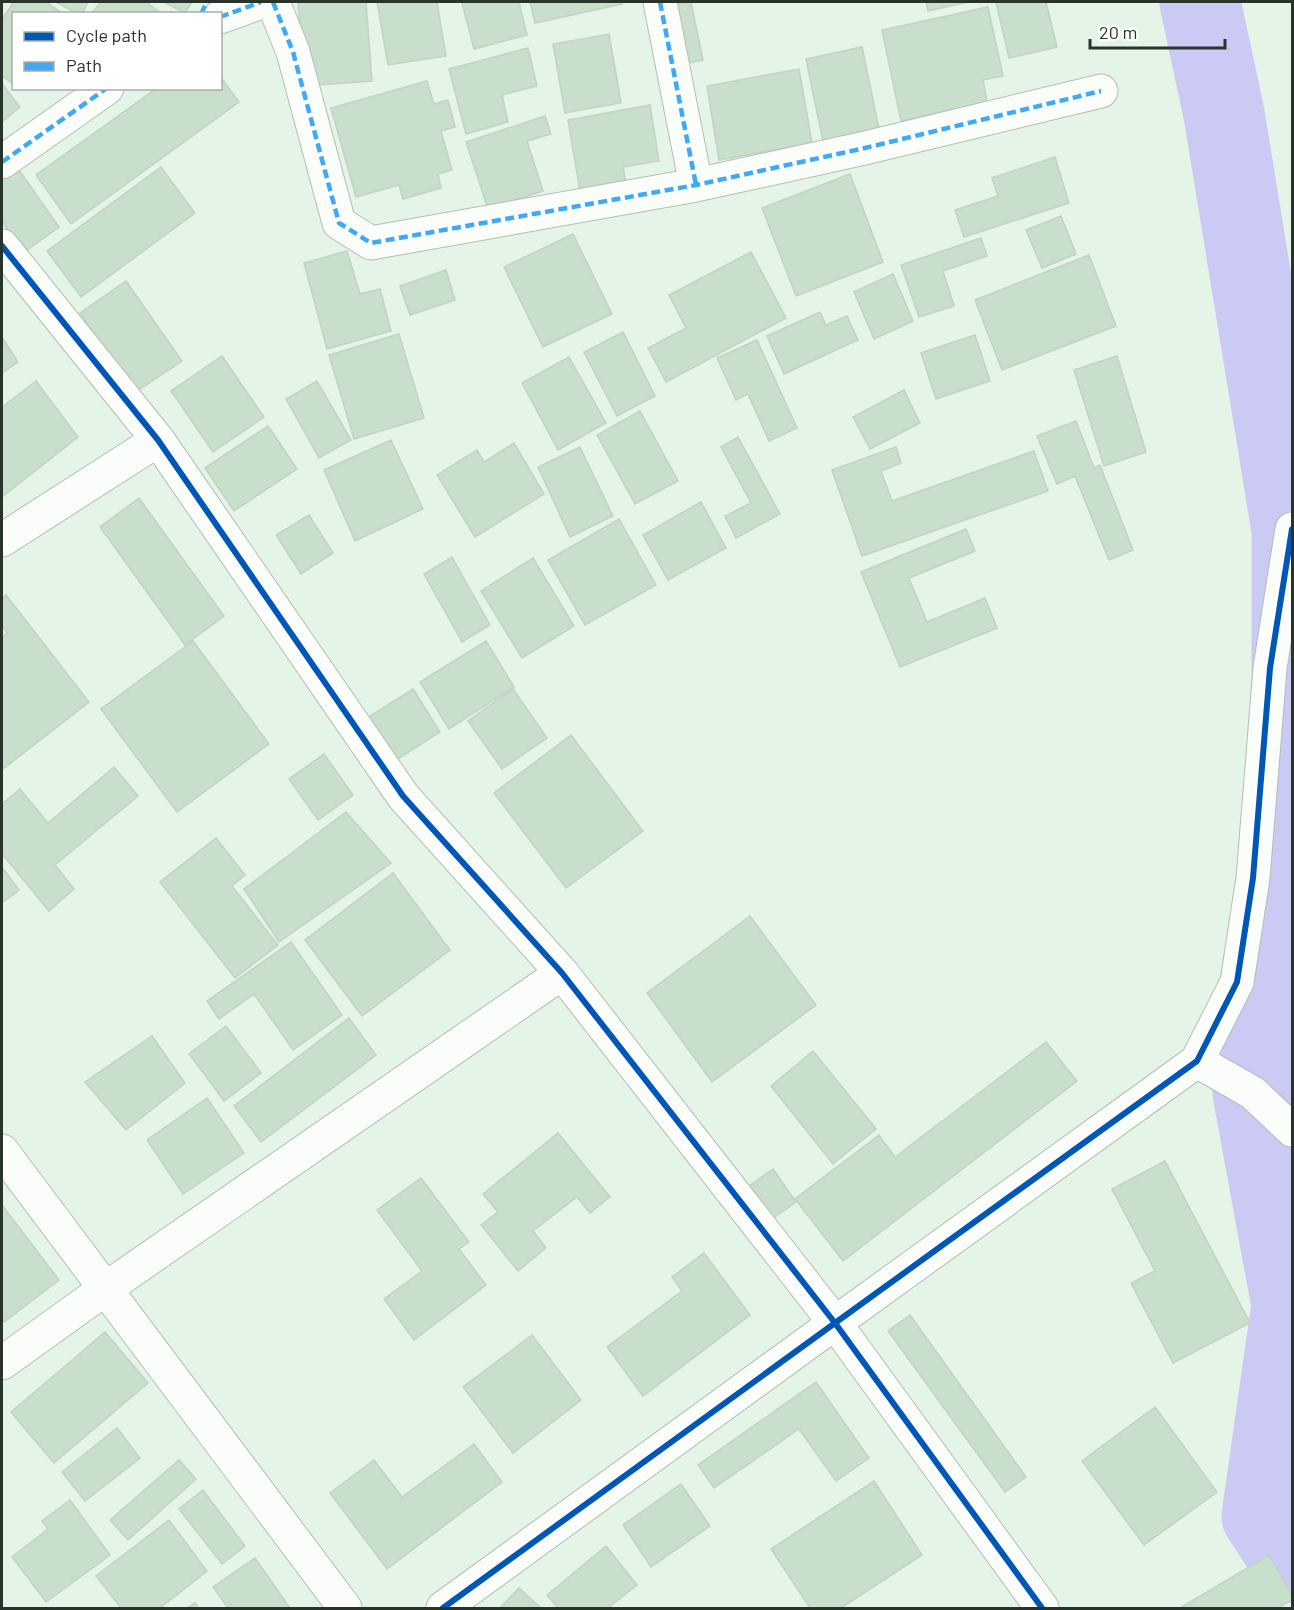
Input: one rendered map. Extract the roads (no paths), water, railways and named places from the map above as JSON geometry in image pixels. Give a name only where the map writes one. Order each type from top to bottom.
[{"type":"street","points":[[222,16],[261,2]]},
{"type":"street","points":[[273,2],[293,52],[339,223],[371,243],[696,185],[865,148],[1101,91]]},
{"type":"street","points":[[660,2],[696,185]]},
{"type":"street","points":[[2,162],[104,90]]},
{"type":"street","points":[[2,246],[158,440],[403,796],[562,973],[835,1323],[1042,1608]]},
{"type":"street","points":[[2,540],[158,440]]},
{"type":"street","points":[[443,1608],[1197,1061],[1237,982],[1253,878],[1270,668],[1293,529]]},
{"type":"street","points":[[2,1363],[105,1289],[562,973]]},
{"type":"street","points":[[1197,1061],[1253,1093],[1293,1130]]},
{"type":"street","points":[[2,1150],[345,1608]]},
{"type":"waterway","points":[[1200,2],[1224,114],[1292,530],[1292,937],[1253,1093],[1292,1305],[1262,1516],[1292,1562]]}]
